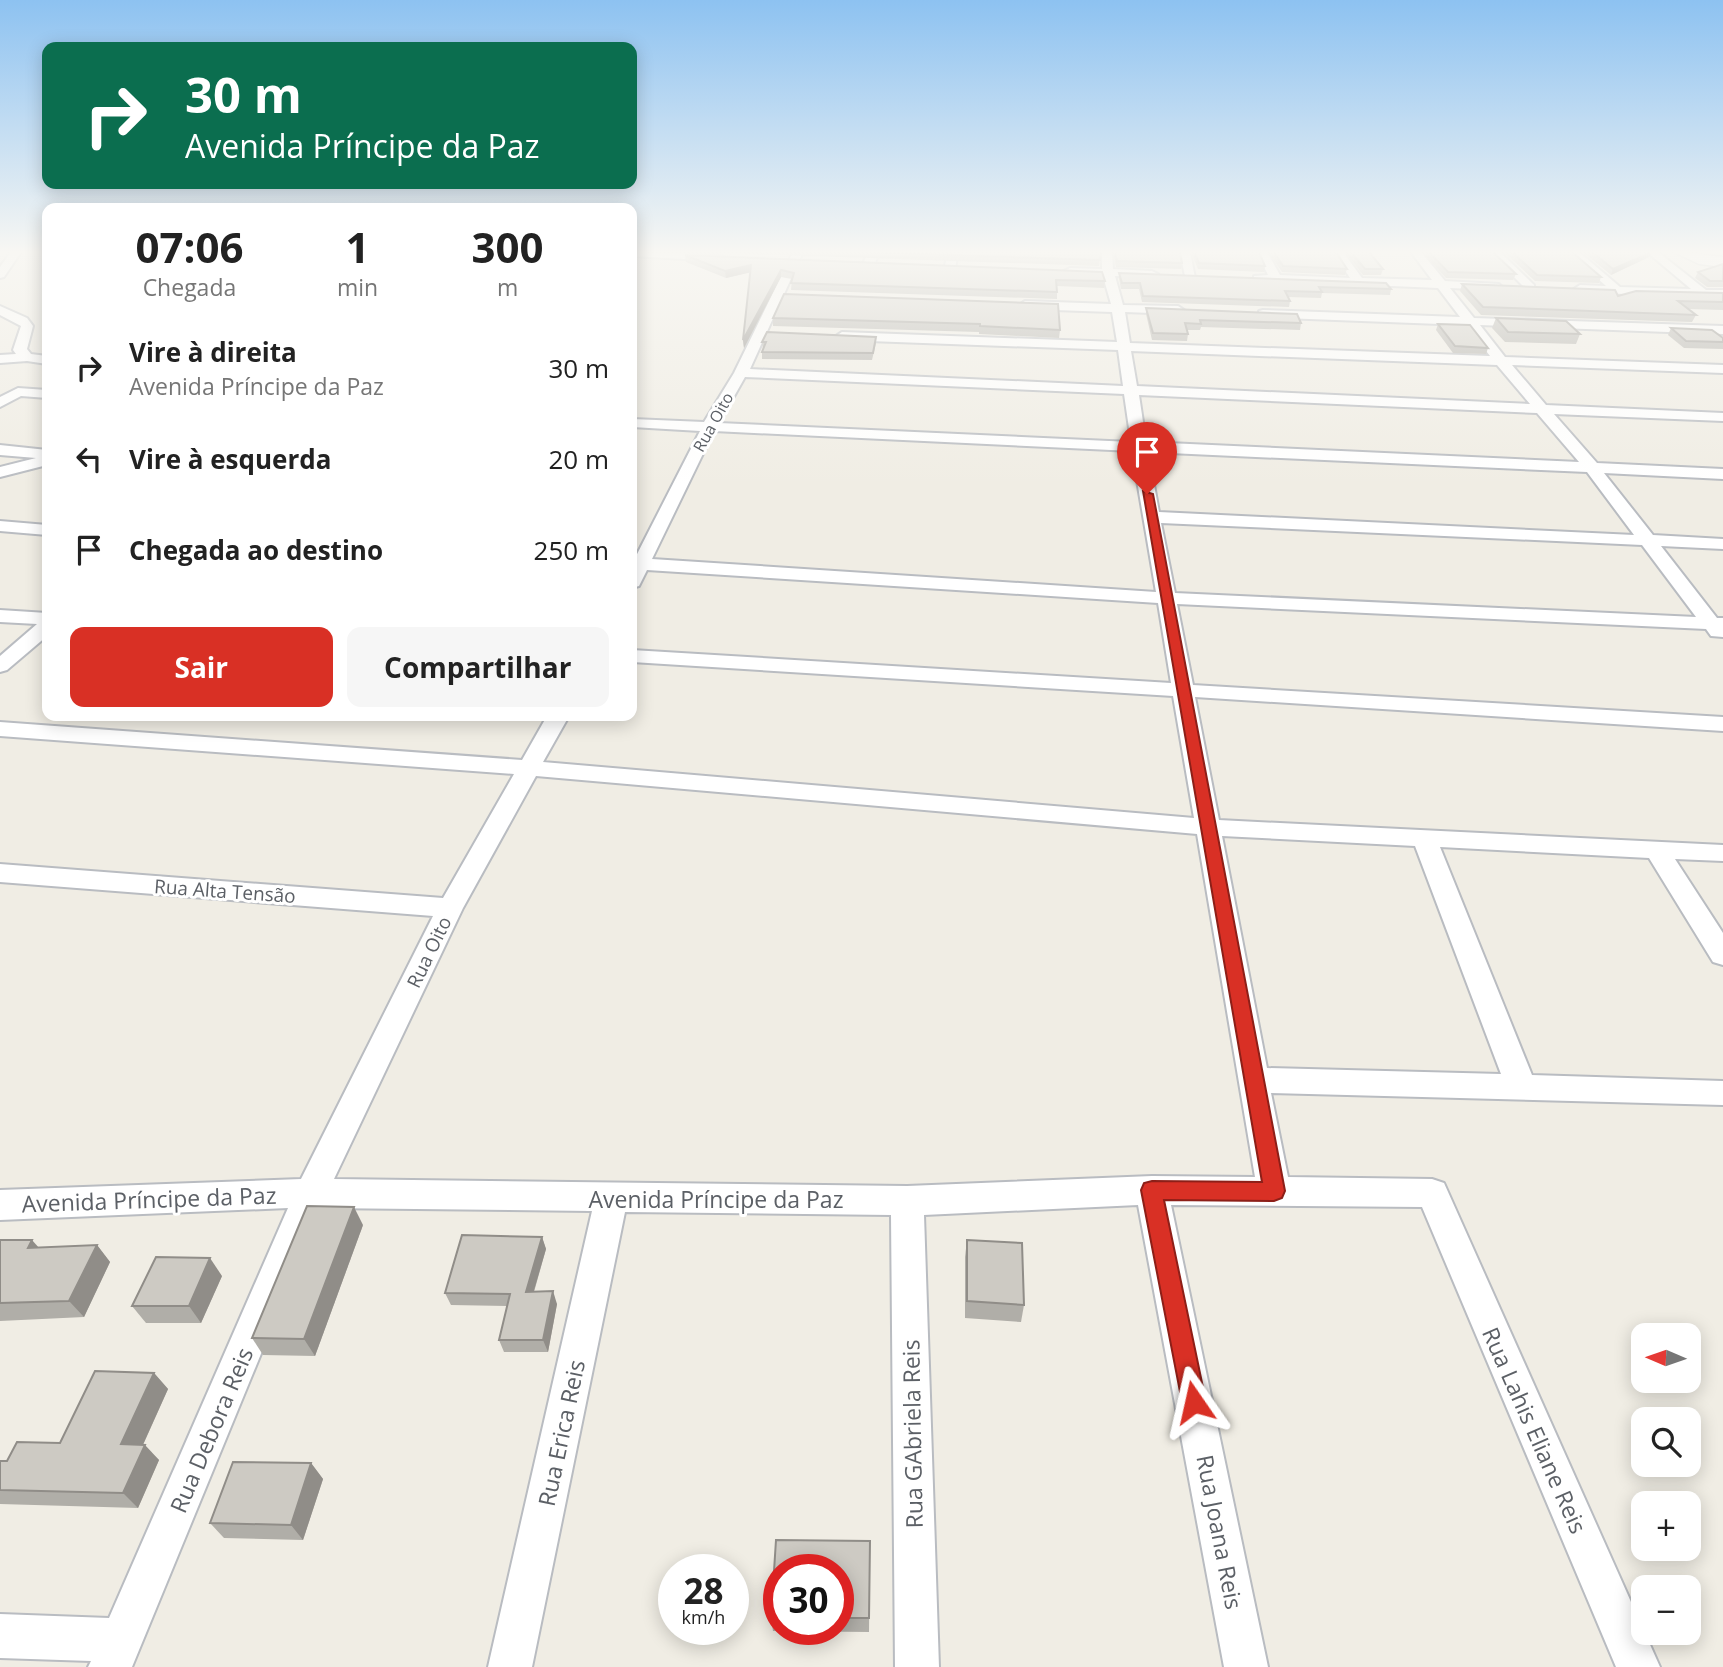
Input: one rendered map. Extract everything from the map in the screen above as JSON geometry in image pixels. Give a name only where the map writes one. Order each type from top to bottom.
[{"type":"street","points":[[26,330],[20,350],[27,357]]},
{"type":"street","name":"Rua Oito","points":[[637,573],[710,425],[769,330]]},
{"type":"street","points":[[1121,330],[1166,598],[1274,1191]]},
{"type":"street","points":[[1478,330],[1592,468],[1719,629]]},
{"type":"street","points":[[829,335],[1723,369]]},
{"type":"street","points":[[0,359],[27,357],[42,359]]},
{"type":"street","points":[[741,373],[1723,417]]},
{"type":"street","points":[[0,403],[18,392],[42,394]]},
{"type":"street","points":[[637,423],[1723,474]]},
{"type":"street","points":[[0,450],[42,454]]},
{"type":"street","points":[[0,472],[42,461]]},
{"type":"street","points":[[1152,517],[1723,544]]},
{"type":"street","points":[[0,526],[42,530]]},
{"type":"street","points":[[642,564],[1166,598],[1719,629]]},
{"type":"street","points":[[0,616],[42,619]]},
{"type":"street","points":[[0,666],[42,630]]},
{"type":"street","points":[[637,656],[1723,724]]},
{"type":"street","name":"Rua Oito","points":[[311,1193],[450,908],[555,721]]},
{"type":"street","points":[[0,729],[529,768],[1208,827],[1723,853]]},
{"type":"street","points":[[1424,838],[1521,1087]]},
{"type":"street","points":[[1657,850],[1723,955]]},
{"type":"street","name":"Rua Alta Tensão","points":[[0,873],[450,908]]},
{"type":"street","points":[[1254,1080],[1723,1093]]},
{"type":"street","name":"Avenida Príncipe da Paz","points":[[0,1205],[311,1193],[907,1201],[1152,1190],[1432,1193]]},
{"type":"street","name":"Rua Joana Reis","points":[[1152,1190],[1246,1667]]},
{"type":"street","name":"Rua Debora Reis","points":[[116,1653],[311,1193]]},
{"type":"street","name":"Rua Lahis Eliane Reis","points":[[1432,1193],[1638,1667]]},
{"type":"street","name":"Rua Erica Reis","points":[[510,1667],[611,1199]]},
{"type":"street","name":"Rua GAbriela Reis","points":[[907,1201],[917,1667]]},
{"type":"street","points":[[0,1636],[116,1653]]},
{"type":"building","points":[[1152,330],[1187,330],[1188,334],[1153,333]]},
{"type":"building","points":[[1442,330],[1474,330],[1488,348],[1455,346]]},
{"type":"building","points":[[1506,330],[1575,330],[1580,334]]},
{"type":"building","points":[[1673,330],[1712,330],[1723,338],[1723,342],[1686,341]]},
{"type":"building","points":[[767,332],[876,337],[873,353],[762,352],[766,342],[762,342]]},
{"type":"building","points":[[307,1206],[354,1207],[304,1339],[252,1338]]},
{"type":"building","points":[[462,1235],[542,1237],[526,1292],[553,1291],[543,1340],[499,1340],[510,1294],[445,1293]]},
{"type":"building","points":[[0,1240],[32,1240],[28,1248],[97,1245],[69,1301],[0,1303]]},
{"type":"building","points":[[967,1240],[1022,1243],[1024,1305],[967,1301]]},
{"type":"building","points":[[156,1257],[210,1258],[189,1306],[132,1306]]},
{"type":"building","points":[[95,1371],[154,1373],[121,1444],[145,1445],[123,1493],[0,1490],[0,1461],[7,1461],[17,1442],[60,1443]]},
{"type":"building","points":[[233,1462],[311,1463],[291,1525],[210,1523]]},
{"type":"building","points":[[776,1540],[870,1541],[869,1618],[854,1618],[854,1554],[775,1554]]},
{"type":"route","points":[[1147,494],[1274,1191],[1152,1190],[1194,1402]]}]
